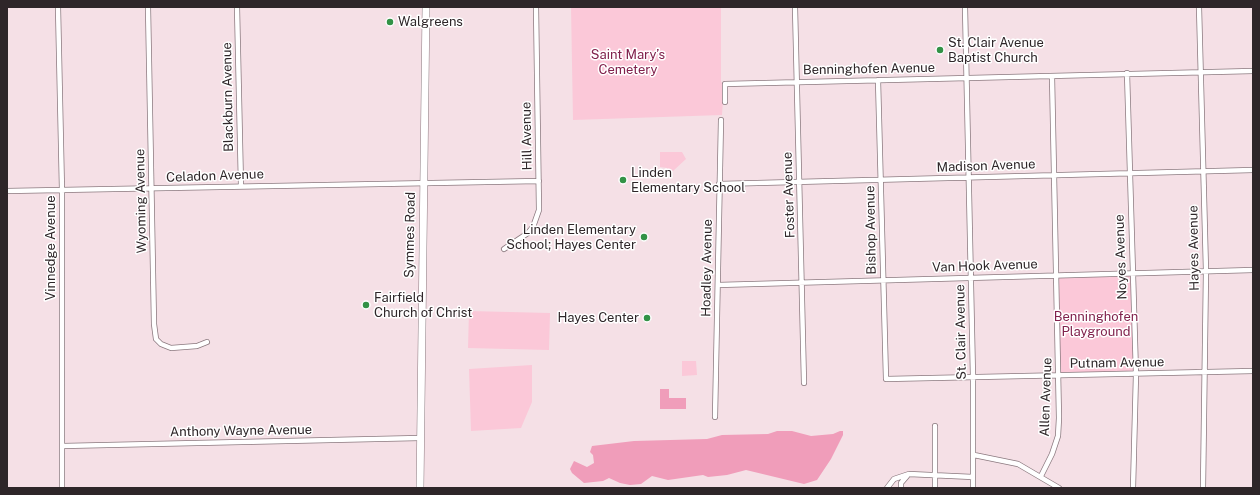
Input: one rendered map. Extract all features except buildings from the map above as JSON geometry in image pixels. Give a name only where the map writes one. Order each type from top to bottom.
[{"type":"main road","name":"Symmes Road","points":[[420,488],[426,7]]},
{"type":"street","name":"Vinnedge Avenue","points":[[58,7],[62,191],[62,488]]},
{"type":"street","name":"Wyoming Avenue","points":[[148,7],[154,324],[156,340],[171,348],[197,346],[207,342]]},
{"type":"street","name":"Blackburn Avenue","points":[[237,7],[241,186]]},
{"type":"street","name":"Hill Avenue","points":[[504,250],[519,241],[533,227],[539,210],[536,7]]},
{"type":"street","name":"Foster Avenue","points":[[795,7],[803,282],[804,383]]},
{"type":"street","name":"St. Clair Avenue","points":[[965,7],[973,377],[973,488]]},
{"type":"street","name":"Hayes Avenue","points":[[1199,7],[1206,271],[1203,488]]},
{"type":"street","name":"Benninghofen Avenue","points":[[725,102],[725,84],[796,81],[1253,71]]},
{"type":"street","name":"Noyes Avenue","points":[[1127,73],[1136,374],[1133,488]]},
{"type":"street","name":"Allen Avenue","points":[[1041,476],[1052,454],[1058,436],[1059,376],[1052,76]]},
{"type":"street","name":"Bishop Avenue","points":[[878,80],[882,281],[886,379]]},
{"type":"street","name":"Hoadley Avenue","points":[[715,417],[721,120]]},
{"type":"street","name":"Madison Avenue","points":[[719,184],[1253,170]]},
{"type":"street","points":[[423,182],[539,181]]},
{"type":"street","name":"Celadon Avenue","points":[[7,191],[423,182]]},
{"type":"street","name":"Van Hook Avenue","points":[[718,285],[1253,270]]},
{"type":"street","name":"Putnam Avenue","points":[[886,379],[1253,371]]},
{"type":"street","points":[[934,426],[935,488]]},
{"type":"street","name":"Anthony Wayne Avenue","points":[[63,446],[420,438]]},
{"type":"street","points":[[974,455],[996,458],[1018,464],[1041,476],[1059,488]]},
{"type":"street","points":[[901,488],[901,483],[909,474]]},
{"type":"street","points":[[887,488],[894,480],[909,474],[973,477]]},
{"type":"green space","name":"Saint Mary’s Cemetery","points":[[571,7],[721,7],[721,82],[724,84],[722,115],[573,120]]},
{"type":"green space","points":[[660,152],[682,152],[686,159],[673,171],[668,171],[667,168],[660,167]]},
{"type":"green space","name":"Benninghofen Playground","points":[[1132,273],[1136,374],[1059,376],[1057,275]]},
{"type":"green space","points":[[469,311],[550,313],[549,350],[468,348]]},
{"type":"green space","points":[[682,361],[696,361],[697,375],[682,376]]},
{"type":"green space","points":[[532,365],[532,402],[521,428],[471,431],[469,369]]},
{"type":"shaded area","points":[[660,389],[669,389],[669,398],[686,398],[686,409],[660,409]]},
{"type":"shaded area","points":[[777,431],[792,431],[811,436],[833,434],[843,431],[843,435],[831,459],[817,480],[804,484],[746,470],[727,475],[708,477],[703,475],[668,480],[652,476],[641,484],[630,485],[620,483],[609,478],[603,481],[584,483],[572,473],[570,469],[574,461],[587,467],[594,463],[593,455],[590,452],[592,446],[634,441],[707,439],[722,435],[768,434]]},
{"type":"place","name":"Walgreens","points":[[390,22]]},
{"type":"place","name":"St. Clair Avenue Baptist Church","points":[[940,50]]},
{"type":"place","name":"Linden Elementary School","points":[[623,180]]},
{"type":"place","name":"Linden Elementary School; Hayes Center","points":[[644,237]]},
{"type":"place","name":"Fairfield Church of Christ","points":[[366,305]]},
{"type":"place","name":"Hayes Center","points":[[647,318]]}]
